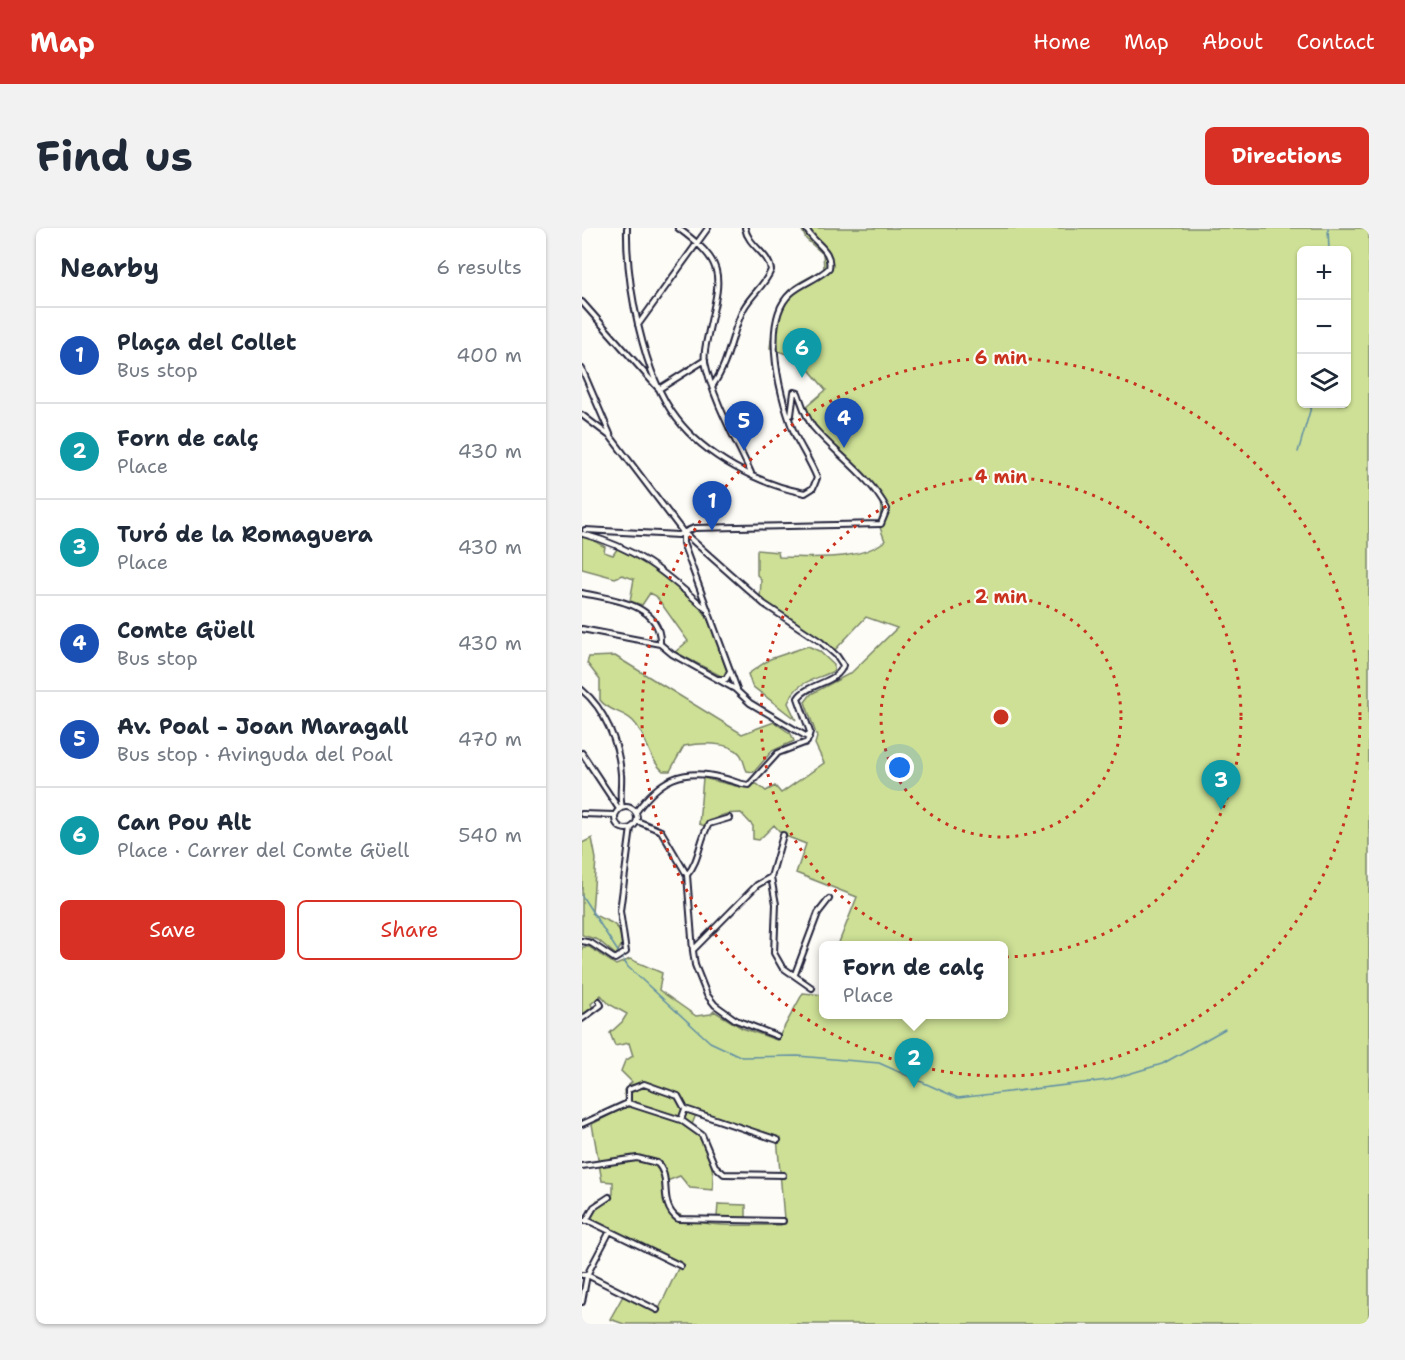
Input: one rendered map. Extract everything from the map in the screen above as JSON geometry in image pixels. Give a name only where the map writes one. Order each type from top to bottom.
[{"type":"street","points":[[627,228],[626,249],[638,326],[658,389]]},
{"type":"street","points":[[678,228],[698,242],[715,264],[719,286],[705,347],[705,360],[713,386],[751,474]]},
{"type":"street","points":[[638,326],[708,228]]},
{"type":"street","points":[[713,386],[728,359],[744,308],[759,292],[771,270],[769,261],[748,239],[746,228]]},
{"type":"street","points":[[582,302],[658,389],[677,420],[704,446],[724,462],[805,493],[813,488],[817,478],[791,422],[774,364],[776,321],[780,307],[791,293],[824,273],[831,260],[828,253],[809,236],[806,228]]},
{"type":"street","points":[[658,389],[705,360]]},
{"type":"street","points":[[582,369],[611,437],[683,532],[764,604],[793,621],[842,662],[842,671],[808,688],[798,698],[810,738]]},
{"type":"street","points":[[583,532],[667,535],[694,528],[881,524],[887,509],[881,497],[860,471],[812,425],[798,393],[794,392],[791,422]]},
{"type":"street","points":[[582,415],[611,437]]},
{"type":"street","points":[[583,532],[633,551],[652,563],[707,610]]},
{"type":"street","points":[[683,532],[682,543],[737,690]]},
{"type":"street","points":[[582,593],[639,607],[657,631],[660,644]]},
{"type":"street","points":[[697,602],[702,596]]},
{"type":"street","points":[[582,629],[660,644],[676,657],[737,690],[750,703],[810,738]]},
{"type":"street","points":[[654,642],[657,631]]},
{"type":"street","points":[[717,679],[726,679],[730,670]]},
{"type":"street","points":[[582,690],[603,716],[613,738],[621,774],[620,808],[615,815]]},
{"type":"street","points":[[636,812],[652,790],[680,775],[699,774],[749,784],[778,753],[803,745],[810,738]]},
{"type":"street","points":[[582,756],[620,808]]},
{"type":"street","points":[[582,941],[591,943],[615,959],[621,957],[626,949],[620,911],[631,828],[637,821],[633,808],[620,808]]},
{"type":"street","points":[[582,814],[615,815]]},
{"type":"street","points":[[615,815],[619,827],[631,828]]},
{"type":"street","points":[[687,875],[695,863],[702,837],[709,824],[729,818]]},
{"type":"street","points":[[637,821],[661,831],[687,875],[695,965],[707,994],[715,1005],[736,1020],[777,1036]]},
{"type":"street","points":[[783,835],[771,876],[776,904],[774,953],[782,967],[812,988]]},
{"type":"street","points":[[693,951],[757,885],[771,876]]},
{"type":"street","points":[[795,974],[818,913],[829,899]]},
{"type":"street","points":[[582,1019],[602,1005],[599,1001]]},
{"type":"street","points":[[628,1104],[628,1090],[633,1086],[644,1084],[678,1096],[685,1109],[778,1140]]},
{"type":"street","points":[[582,1124],[628,1104],[681,1120],[702,1135],[715,1166],[724,1174],[783,1175]]},
{"type":"street","points":[[681,1120],[685,1109]]},
{"type":"street","points":[[582,1166],[638,1158],[651,1160],[662,1168],[665,1201],[678,1219],[783,1221]]},
{"type":"street","points":[[609,1197],[594,1207],[584,1221],[610,1231],[681,1266]]},
{"type":"street","points":[[582,1302],[584,1276],[610,1231]]},
{"type":"street","points":[[584,1276],[657,1310]]},
{"type":"green space","points":[[801,228],[1369,228],[1369,1324],[624,1324],[610,1319],[623,1296],[658,1311],[681,1262],[585,1218],[597,1200],[613,1194],[613,1182],[602,1181],[592,1124],[625,1107],[624,1090],[632,1082],[621,1071],[625,1061],[633,1056],[629,1043],[615,1046],[610,1033],[627,1014],[609,1004],[601,995],[591,1004],[593,1008],[582,1015],[582,947],[589,947],[616,965],[630,959],[662,973],[659,990],[696,1016],[711,1014],[714,1011],[742,1028],[777,1040],[803,993],[819,995],[819,1019],[1008,1019],[1008,941],[840,941],[857,897],[796,873],[806,844],[783,835],[774,825],[759,840],[753,839],[753,826],[741,813],[722,815],[705,826],[699,824],[703,778],[736,786],[757,784],[766,791],[775,786],[781,793],[824,763],[815,744],[817,737],[805,702],[811,694],[851,673],[897,628],[866,617],[834,651],[819,638],[760,601],[761,579],[757,575],[757,550],[778,552],[779,557],[835,557],[862,552],[885,541],[878,522],[881,509],[878,496],[871,483],[817,428],[806,407],[826,390],[800,359],[770,348],[776,314],[782,299],[794,286],[824,269],[823,254],[806,239]],"holes":[[[697,1112],[777,1137],[784,1219],[781,1225],[722,1225],[693,1220],[668,1207],[667,1181],[680,1176],[690,1188],[713,1190],[713,1173],[709,1156],[702,1141],[691,1127]]]},
{"type":"green space","points":[[582,534],[605,547],[604,552],[613,555],[617,549],[638,559],[690,597],[705,614],[712,628],[727,671],[723,677],[675,652],[688,641],[656,596],[650,593],[642,605],[630,601],[634,579],[622,575],[615,578],[582,569]]},
{"type":"green space","points":[[808,646],[819,651],[834,665],[834,671],[806,682],[792,695],[788,703],[796,720],[752,686],[748,674],[770,659]]},
{"type":"green space","points":[[615,656],[742,734],[774,722],[791,734],[794,741],[772,751],[754,772],[747,771],[740,754],[735,750],[721,745],[705,744],[684,746],[670,771],[663,771],[654,760],[633,721],[600,700],[600,680],[587,663],[589,657]]},
{"type":"green space","points":[[592,838],[596,859],[592,913],[612,923],[619,930],[622,944],[616,955],[598,940],[582,935],[582,843]]},
{"type":"green space","points":[[718,1204],[746,1205],[746,1218],[717,1217]]},
{"type":"waterway","points":[[1328,228],[1329,246]]},
{"type":"waterway","points":[[1298,452],[1311,408]]},
{"type":"waterway","points":[[582,896],[628,967],[710,1042],[742,1057],[798,1056],[879,1063],[958,1098],[1108,1080],[1162,1064],[1225,1029]]},
{"type":"place","name":"Can Pou Alt","points":[[802,378]]},
{"type":"place","name":"Comte Güell","points":[[844,448]]},
{"type":"place","name":"Av. Poal - Joan Maragall","points":[[744,451]]},
{"type":"place","name":"Plaça del Collet","points":[[712,531]]},
{"type":"place","name":"Turó de la Romaguera","points":[[1221,810]]},
{"type":"place","name":"Forn de calç","points":[[914,1088]]}]
